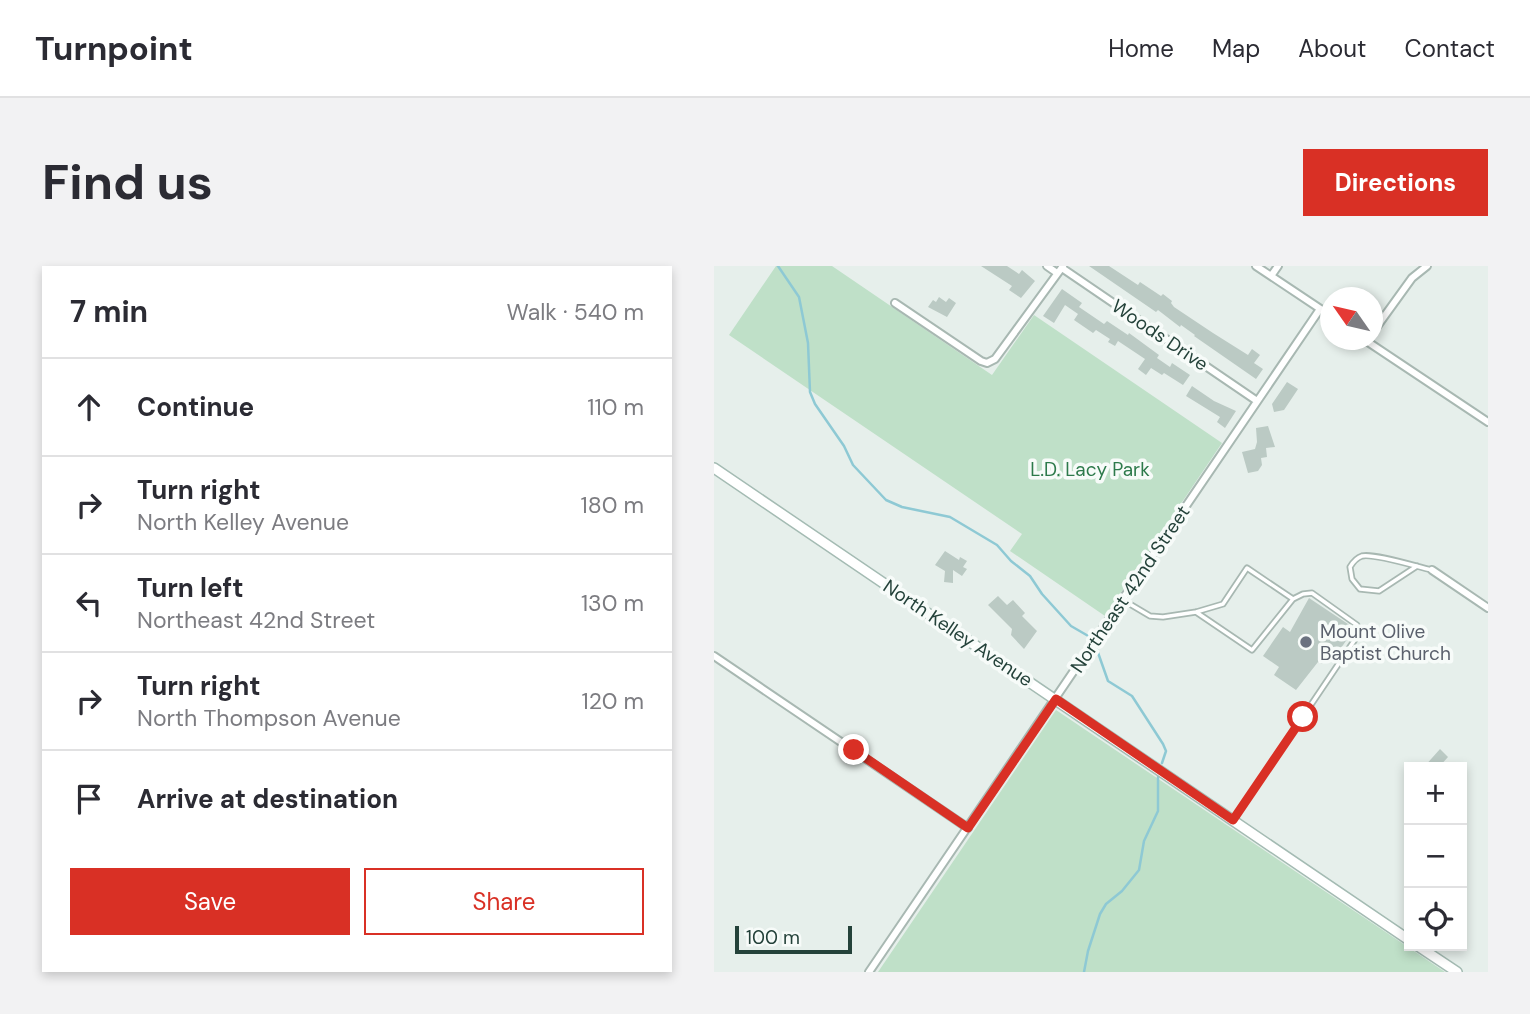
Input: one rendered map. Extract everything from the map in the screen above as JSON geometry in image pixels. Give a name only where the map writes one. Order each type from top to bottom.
[{"type":"street","name":"Woods Drive","points":[[1047,266],[1061,269],[1257,401]]},
{"type":"street","points":[[1256,266],[1320,309]]},
{"type":"street","points":[[1271,276],[1278,266]]},
{"type":"street","points":[[1383,318],[1412,278],[1427,266]]},
{"type":"street","points":[[895,303],[981,361],[988,362],[995,359],[1061,269]]},
{"type":"street","name":"Northeast 42nd Street","points":[[869,972],[1320,309]]},
{"type":"street","points":[[1382,350],[1488,422]]},
{"type":"street","name":"North Kelley Avenue","points":[[714,468],[1404,937]]},
{"type":"street","points":[[1432,570],[1488,608]]},
{"type":"street","points":[[714,656],[968,828]]},
{"type":"street","points":[[1426,951],[1457,972]]},
{"type":"lane","points":[[1417,566],[1380,591],[1360,589],[1352,579],[1350,568],[1355,559],[1365,555],[1417,566],[1432,570]]},
{"type":"lane","points":[[1123,600],[1150,615],[1163,617],[1196,612],[1223,604],[1247,568],[1293,599]]},
{"type":"lane","points":[[1196,612],[1252,650],[1293,599],[1303,594],[1312,593],[1357,625],[1358,635],[1233,820]]},
{"type":"green space","name":"L.D. Lacy Park","points":[[776,266],[832,266],[992,375],[1034,315],[1222,443],[1105,616],[1010,551],[1022,534],[729,335]]},
{"type":"green space","points":[[1056,710],[1404,944],[1404,951],[1414,951],[1445,972],[878,972]]},
{"type":"building","points":[[981,266],[1007,266],[1019,274],[1022,270],[1035,281],[1021,298],[1009,290],[1012,286]]},
{"type":"building","points":[[1089,266],[1109,266],[1138,285],[1140,282],[1161,296],[1163,294],[1172,301],[1174,307],[1213,333],[1248,355],[1252,349],[1260,355],[1254,363],[1263,369],[1256,379],[1181,325],[1180,327],[1158,310],[1156,312]]},
{"type":"building","points":[[1062,289],[1082,303],[1079,307],[1104,324],[1107,321],[1128,335],[1129,333],[1159,355],[1157,358],[1170,367],[1172,363],[1190,375],[1183,385],[1151,368],[1146,375],[1138,369],[1145,359],[1118,341],[1115,346],[1108,342],[1110,339],[1096,330],[1093,333],[1074,320],[1078,314],[1065,305],[1054,323],[1043,316]]},
{"type":"building","points":[[939,297],[946,302],[949,298],[956,303],[947,317],[928,307]]},
{"type":"building","points":[[1287,382],[1298,389],[1284,410],[1274,412],[1272,404]]},
{"type":"building","points":[[1192,386],[1214,401],[1236,411],[1225,428],[1217,422],[1220,417],[1186,396]]},
{"type":"building","points":[[1268,426],[1275,447],[1266,448],[1267,457],[1261,458],[1262,465],[1258,471],[1248,473],[1242,452],[1255,449],[1256,428]]},
{"type":"building","points":[[945,551],[959,560],[960,557],[967,561],[963,567],[967,569],[962,576],[953,570],[953,583],[944,582],[945,571],[935,565]]},
{"type":"building","points":[[998,596],[1007,605],[1013,600],[1025,613],[1022,616],[1037,631],[1024,649],[1011,635],[1012,629],[988,605]]},
{"type":"building","points":[[1309,598],[1351,626],[1352,632],[1337,654],[1331,650],[1322,664],[1318,662],[1296,690],[1274,675],[1279,667],[1263,656],[1283,627],[1290,632]]},
{"type":"building","points":[[1440,749],[1448,757],[1444,762],[1428,762]]},
{"type":"waterway","points":[[778,266],[799,297],[808,343],[810,392],[853,465],[886,500],[902,507],[950,517],[997,545],[1030,576],[1042,594],[1071,626],[1090,637]]},
{"type":"waterway","points":[[1096,647],[1108,681],[1132,696],[1163,744],[1166,751],[1162,763]]},
{"type":"waterway","points":[[1084,972],[1100,914],[1106,904],[1122,891],[1139,870],[1144,841],[1158,811],[1158,777]]},
{"type":"place","name":"Mount Olive Baptist Church","points":[[1306,642]]},
{"type":"route","points":[[854,750],[968,828],[1056,699],[1233,820],[1303,717]]}]
